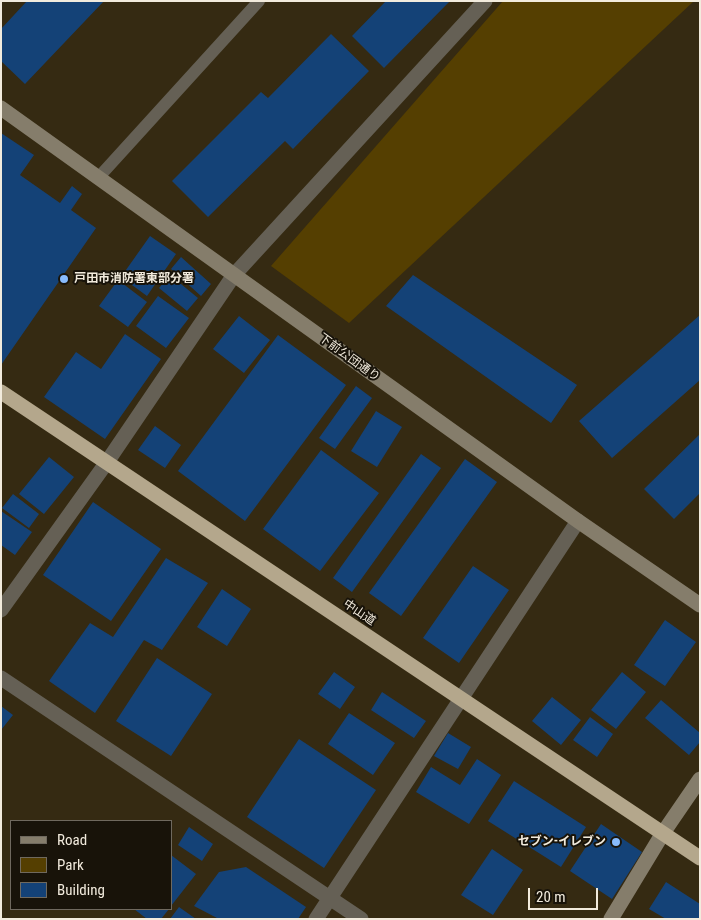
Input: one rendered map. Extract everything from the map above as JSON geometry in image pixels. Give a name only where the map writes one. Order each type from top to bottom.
[{"type":"highway","name":"中山道","points":[[1,392],[700,858]]},
{"type":"street","points":[[1,610],[106,462],[234,275],[484,1]]},
{"type":"street","name":"下前公団通り","points":[[1,108],[578,521],[700,605]]},
{"type":"street","points":[[316,919],[578,521]]},
{"type":"street","points":[[1,678],[361,919]]},
{"type":"street","points":[[611,919],[663,833],[700,779]]},
{"type":"lane","points":[[98,178],[259,1]]},
{"type":"green space","points":[[503,1],[694,1],[349,323],[271,266]]},
{"type":"building","points":[[27,1],[104,1],[25,84],[1,61],[1,29]]},
{"type":"building","points":[[386,1],[450,1],[384,68],[352,36]]},
{"type":"building","points":[[331,34],[369,71],[293,149],[285,141],[208,217],[172,181],[261,92],[268,98]]},
{"type":"building","points":[[1,133],[34,155],[20,175],[60,203],[72,186],[82,194],[71,210],[96,228],[1,365]]},
{"type":"building","points":[[150,236],[176,254],[147,296],[121,277]]},
{"type":"building","points":[[181,257],[211,284],[201,296],[171,269]]},
{"type":"building","points":[[170,275],[198,298],[187,311],[159,288]]},
{"type":"building","points":[[413,275],[577,385],[551,423],[386,306]]},
{"type":"building","points":[[118,280],[147,302],[128,327],[99,306]]},
{"type":"building","points":[[158,296],[189,318],[166,348],[136,326]]},
{"type":"building","points":[[700,315],[700,380],[612,458],[579,421]]},
{"type":"building","points":[[239,316],[270,340],[244,373],[213,349]]},
{"type":"building","points":[[125,334],[161,359],[105,439],[44,397],[76,352],[101,369]]},
{"type":"building","points":[[278,335],[346,385],[245,521],[178,471]]},
{"type":"building","points":[[356,386],[372,398],[335,449],[319,438]]},
{"type":"building","points":[[376,411],[402,427],[377,467],[351,451]]},
{"type":"building","points":[[155,426],[181,445],[165,468],[138,450]]},
{"type":"building","points":[[700,434],[700,493],[674,519],[644,489]]},
{"type":"building","points":[[321,450],[379,493],[320,571],[263,529]]},
{"type":"building","points":[[421,454],[441,468],[352,592],[333,578]]},
{"type":"building","points":[[49,457],[74,477],[44,514],[19,494]]},
{"type":"building","points":[[465,459],[497,482],[401,616],[369,593]]},
{"type":"building","points":[[13,494],[39,514],[29,528],[2,508]]},
{"type":"building","points":[[93,502],[161,549],[111,621],[43,575]]},
{"type":"building","points":[[1,511],[32,532],[15,555],[1,545]]},
{"type":"building","points":[[166,558],[208,583],[162,650],[144,640],[95,713],[49,681],[90,623],[113,637]]},
{"type":"building","points":[[473,566],[509,590],[459,663],[423,638]]},
{"type":"building","points":[[222,589],[251,609],[227,646],[197,627]]},
{"type":"building","points":[[665,620],[696,642],[665,686],[634,665]]},
{"type":"building","points":[[157,658],[212,694],[171,756],[116,721]]},
{"type":"building","points":[[334,672],[355,687],[340,709],[318,694]]},
{"type":"building","points":[[622,672],[646,692],[616,729],[591,710]]},
{"type":"building","points":[[382,692],[426,721],[414,738],[371,710]]},
{"type":"building","points":[[552,697],[581,720],[561,745],[532,721]]},
{"type":"building","points":[[661,700],[700,733],[700,742],[689,755],[645,718]]},
{"type":"building","points":[[1,706],[13,715],[1,730]]},
{"type":"building","points":[[349,713],[395,743],[373,775],[328,744]]},
{"type":"building","points":[[590,717],[613,734],[597,757],[573,740]]},
{"type":"building","points":[[448,733],[471,747],[458,769],[434,756]]},
{"type":"building","points":[[299,739],[376,790],[324,868],[247,817]]},
{"type":"building","points":[[477,759],[501,775],[469,824],[416,792],[431,767],[460,785]]},
{"type":"building","points":[[514,781],[586,827],[561,867],[488,821]]},
{"type":"building","points":[[601,824],[642,852],[612,899],[570,871]]},
{"type":"building","points":[[189,827],[213,844],[202,861],[178,845]]},
{"type":"building","points":[[492,849],[523,870],[493,915],[461,895]]},
{"type":"building","points":[[172,856],[196,874],[172,905]]},
{"type":"building","points":[[246,867],[306,907],[298,919],[217,919],[194,906],[219,872]]},
{"type":"building","points":[[666,882],[700,904],[700,919],[666,919],[649,909]]},
{"type":"building","points":[[179,907],[196,919],[170,919]]},
{"type":"building","points":[[135,910],[168,910],[161,919],[147,919]]},
{"type":"place","name":"戸田市消防署東部分署","points":[[64,279]]},
{"type":"place","name":"セブン-イレブン","points":[[616,842]]}]
